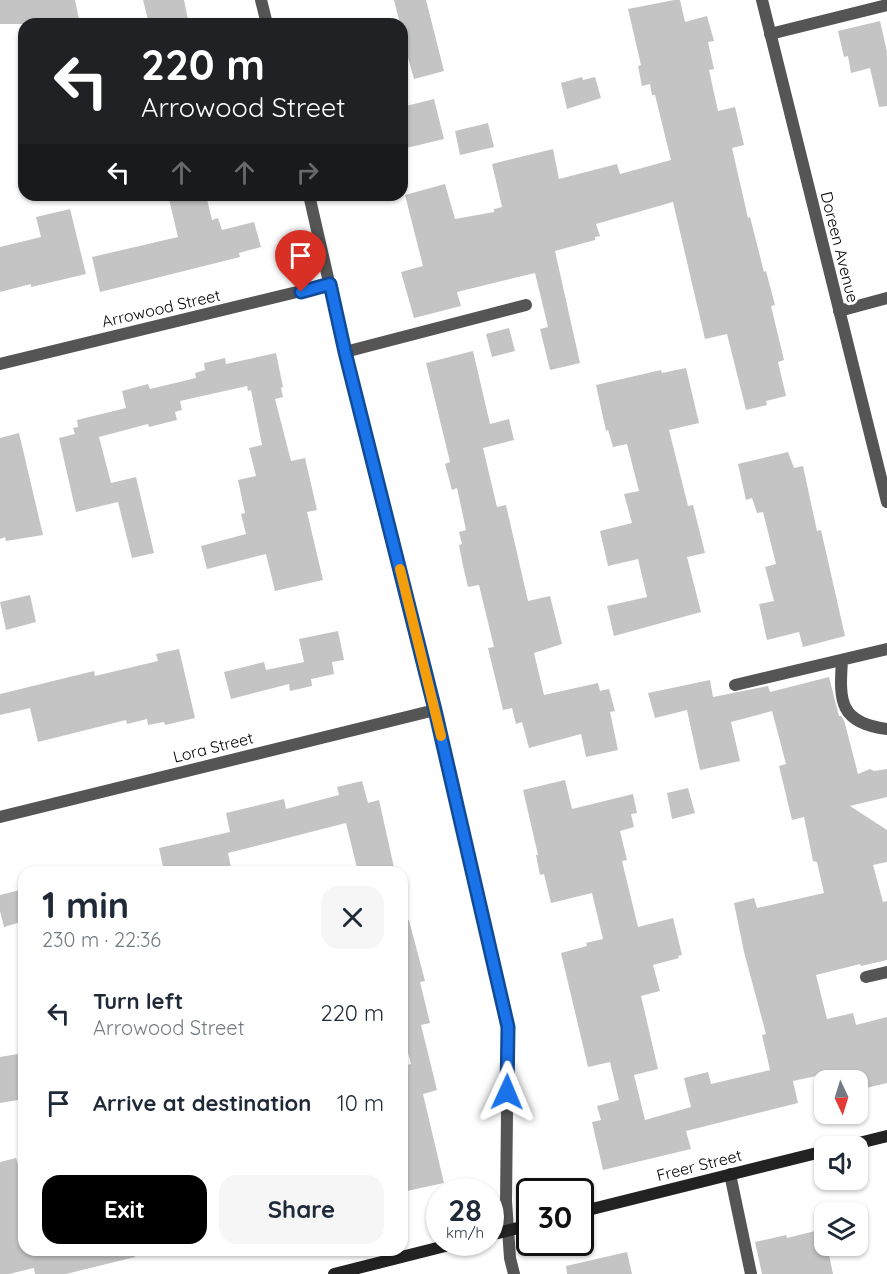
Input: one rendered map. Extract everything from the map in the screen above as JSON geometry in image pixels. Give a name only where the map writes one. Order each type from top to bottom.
[{"type":"street","points":[[261,0],[266,18]]},
{"type":"street","name":"Doreen Avenue","points":[[762,0],[887,502]]},
{"type":"street","points":[[770,34],[887,5]]},
{"type":"street","points":[[310,201],[345,352],[435,710],[508,1027],[506,1201],[510,1258],[514,1274]]},
{"type":"street","name":"Arrowood Street","points":[[0,364],[330,284]]},
{"type":"street","points":[[839,311],[887,298]]},
{"type":"street","points":[[345,352],[526,305]]},
{"type":"street","points":[[735,685],[887,649]]},
{"type":"street","points":[[842,661],[840,687],[844,705],[853,719],[871,727],[887,729]]},
{"type":"street","name":"Lora Street","points":[[0,817],[435,710]]},
{"type":"street","points":[[866,977],[887,972]]},
{"type":"street","points":[[868,1141],[887,1136]]},
{"type":"street","name":"Freer Street","points":[[594,1208],[814,1154]]},
{"type":"street","points":[[730,1174],[751,1274]]},
{"type":"street","points":[[504,1231],[516,1228]]},
{"type":"street","points":[[408,1255],[426,1251]]},
{"type":"street","points":[[334,1274],[405,1256]]},
{"type":"building","points":[[0,0],[75,0],[79,18],[18,18],[18,24],[0,24]]},
{"type":"building","points":[[143,0],[184,0],[188,18],[148,18]]},
{"type":"building","points":[[394,0],[426,0],[444,71],[414,79],[408,58],[408,18],[398,18]]},
{"type":"building","points":[[680,0],[685,22],[707,16],[714,41],[708,42],[714,69],[709,70],[718,111],[735,107],[744,145],[732,148],[748,218],[750,217],[775,305],[771,306],[784,360],[778,362],[786,396],[766,401],[767,405],[746,410],[727,334],[705,339],[673,202],[596,224],[600,236],[595,237],[595,240],[555,251],[580,363],[550,370],[540,329],[548,327],[535,273],[457,292],[461,306],[414,318],[401,272],[423,266],[407,201],[408,194],[445,184],[455,219],[494,212],[494,209],[502,207],[492,164],[553,149],[559,179],[617,164],[620,174],[671,160],[655,95],[652,95],[650,84],[642,86],[638,66],[641,65],[628,9]]},
{"type":"building","points":[[880,21],[887,52],[887,106],[879,107],[870,68],[851,73],[848,56],[844,57],[838,31]]},
{"type":"building","points":[[582,77],[583,80],[595,77],[601,98],[567,109],[561,83]]},
{"type":"building","points":[[434,99],[444,139],[408,148],[408,106]]},
{"type":"building","points":[[488,123],[494,147],[460,155],[455,131]]},
{"type":"building","points":[[169,201],[207,201],[212,220],[218,218],[222,230],[254,222],[261,247],[239,253],[240,257],[100,292],[92,257],[178,237]]},
{"type":"building","points":[[70,209],[86,274],[0,292],[0,247],[41,237],[36,217]]},
{"type":"building","points":[[509,328],[515,351],[492,357],[486,334]]},
{"type":"building","points":[[473,351],[490,424],[509,419],[514,440],[483,448],[497,507],[506,505],[528,601],[550,596],[562,644],[534,653],[544,695],[598,683],[600,691],[609,689],[615,711],[610,712],[618,750],[586,757],[581,734],[529,748],[522,722],[516,724],[512,708],[503,710],[488,648],[494,647],[479,585],[468,587],[463,566],[459,532],[466,530],[457,488],[452,490],[445,464],[450,462],[426,363]]},
{"type":"building","points":[[276,353],[283,397],[275,399],[291,461],[305,458],[317,510],[307,512],[323,580],[275,591],[266,554],[207,569],[201,546],[246,534],[241,514],[245,513],[238,480],[256,476],[249,448],[262,445],[251,390],[248,391],[247,386],[180,401],[182,410],[175,412],[177,420],[149,427],[148,424],[99,437],[111,483],[136,477],[154,553],[132,558],[118,502],[76,512],[59,438],[75,434],[73,428],[78,427],[77,420],[126,408],[122,391],[148,384],[150,389],[196,378],[195,373],[205,370],[204,363],[225,358],[226,364]]},
{"type":"building","points":[[686,368],[699,423],[669,430],[688,506],[693,505],[705,553],[687,557],[701,612],[614,636],[607,606],[647,597],[638,559],[608,566],[600,531],[632,523],[624,494],[639,491],[627,444],[613,447],[608,430],[606,431],[596,385],[661,370],[662,373]]},
{"type":"building","points":[[19,433],[43,535],[6,541],[5,537],[0,539],[0,438]]},
{"type":"building","points":[[788,452],[794,468],[803,466],[817,531],[821,530],[845,636],[803,647],[799,632],[767,640],[759,604],[774,601],[765,567],[776,564],[763,512],[757,513],[752,498],[746,500],[738,464]]},
{"type":"building","points":[[30,595],[36,622],[6,630],[0,602]]},
{"type":"building","points":[[338,631],[344,660],[332,662],[334,674],[311,679],[312,686],[290,691],[289,684],[231,699],[224,672],[264,662],[266,670],[304,662],[299,639]]},
{"type":"building","points":[[179,649],[195,718],[165,725],[164,722],[148,725],[147,719],[127,724],[126,720],[38,742],[30,708],[0,715],[0,694],[94,671],[95,676],[158,661],[156,654]]},
{"type":"building","points":[[829,677],[839,716],[844,720],[858,774],[870,769],[874,771],[887,769],[887,797],[850,806],[887,830],[887,862],[873,865],[883,902],[887,901],[887,960],[816,975],[827,1019],[853,1013],[856,1025],[887,1017],[887,1083],[868,1088],[868,1070],[814,1070],[814,1077],[793,1081],[798,1103],[686,1131],[691,1149],[603,1170],[592,1122],[601,1120],[597,1106],[619,1100],[610,1062],[588,1067],[561,953],[603,939],[592,893],[551,903],[544,874],[540,875],[536,855],[538,855],[523,790],[565,780],[572,809],[633,794],[637,813],[631,814],[634,827],[620,831],[627,860],[622,861],[638,927],[673,918],[682,955],[678,956],[679,958],[653,965],[660,991],[641,996],[658,1069],[634,1075],[645,1120],[691,1107],[684,1078],[708,1072],[711,1084],[770,1070],[762,1035],[766,1034],[744,952],[734,903],[754,898],[757,908],[824,893],[817,862],[813,861],[804,817],[792,820],[779,766],[786,764],[772,711],[731,722],[740,761],[700,770],[687,710],[655,718],[648,693],[710,680],[713,697],[768,686],[770,692]]},
{"type":"building","points":[[362,781],[368,803],[379,800],[394,866],[357,866],[346,823],[228,853],[231,866],[163,866],[159,848],[230,832],[226,813],[284,799],[286,809],[339,795],[337,787]]},
{"type":"building","points":[[688,788],[695,813],[672,819],[667,793]]},
{"type":"building","points":[[18,890],[18,923],[4,927],[0,911],[0,895]]},
{"type":"building","points":[[409,920],[425,981],[420,982],[430,1023],[421,1025],[437,1090],[423,1094],[443,1178],[426,1178],[426,1187],[408,1191],[408,1065],[411,1064],[408,1053]]},
{"type":"building","points":[[18,1054],[18,1100],[0,1103],[0,1057]]},
{"type":"building","points":[[16,1158],[18,1164],[18,1256],[135,1257],[66,1274],[35,1274],[34,1268],[0,1274],[0,1162]]},
{"type":"building","points":[[814,1231],[814,1256],[829,1256],[833,1274],[762,1274],[755,1242],[786,1235],[787,1238]]},
{"type":"building","points":[[627,1252],[632,1274],[567,1274],[566,1266]]},
{"type":"slow traffic","points":[[400,569],[441,736]]},
{"type":"route","points":[[301,292],[330,284],[435,710],[508,1027],[507,1092]]}]
